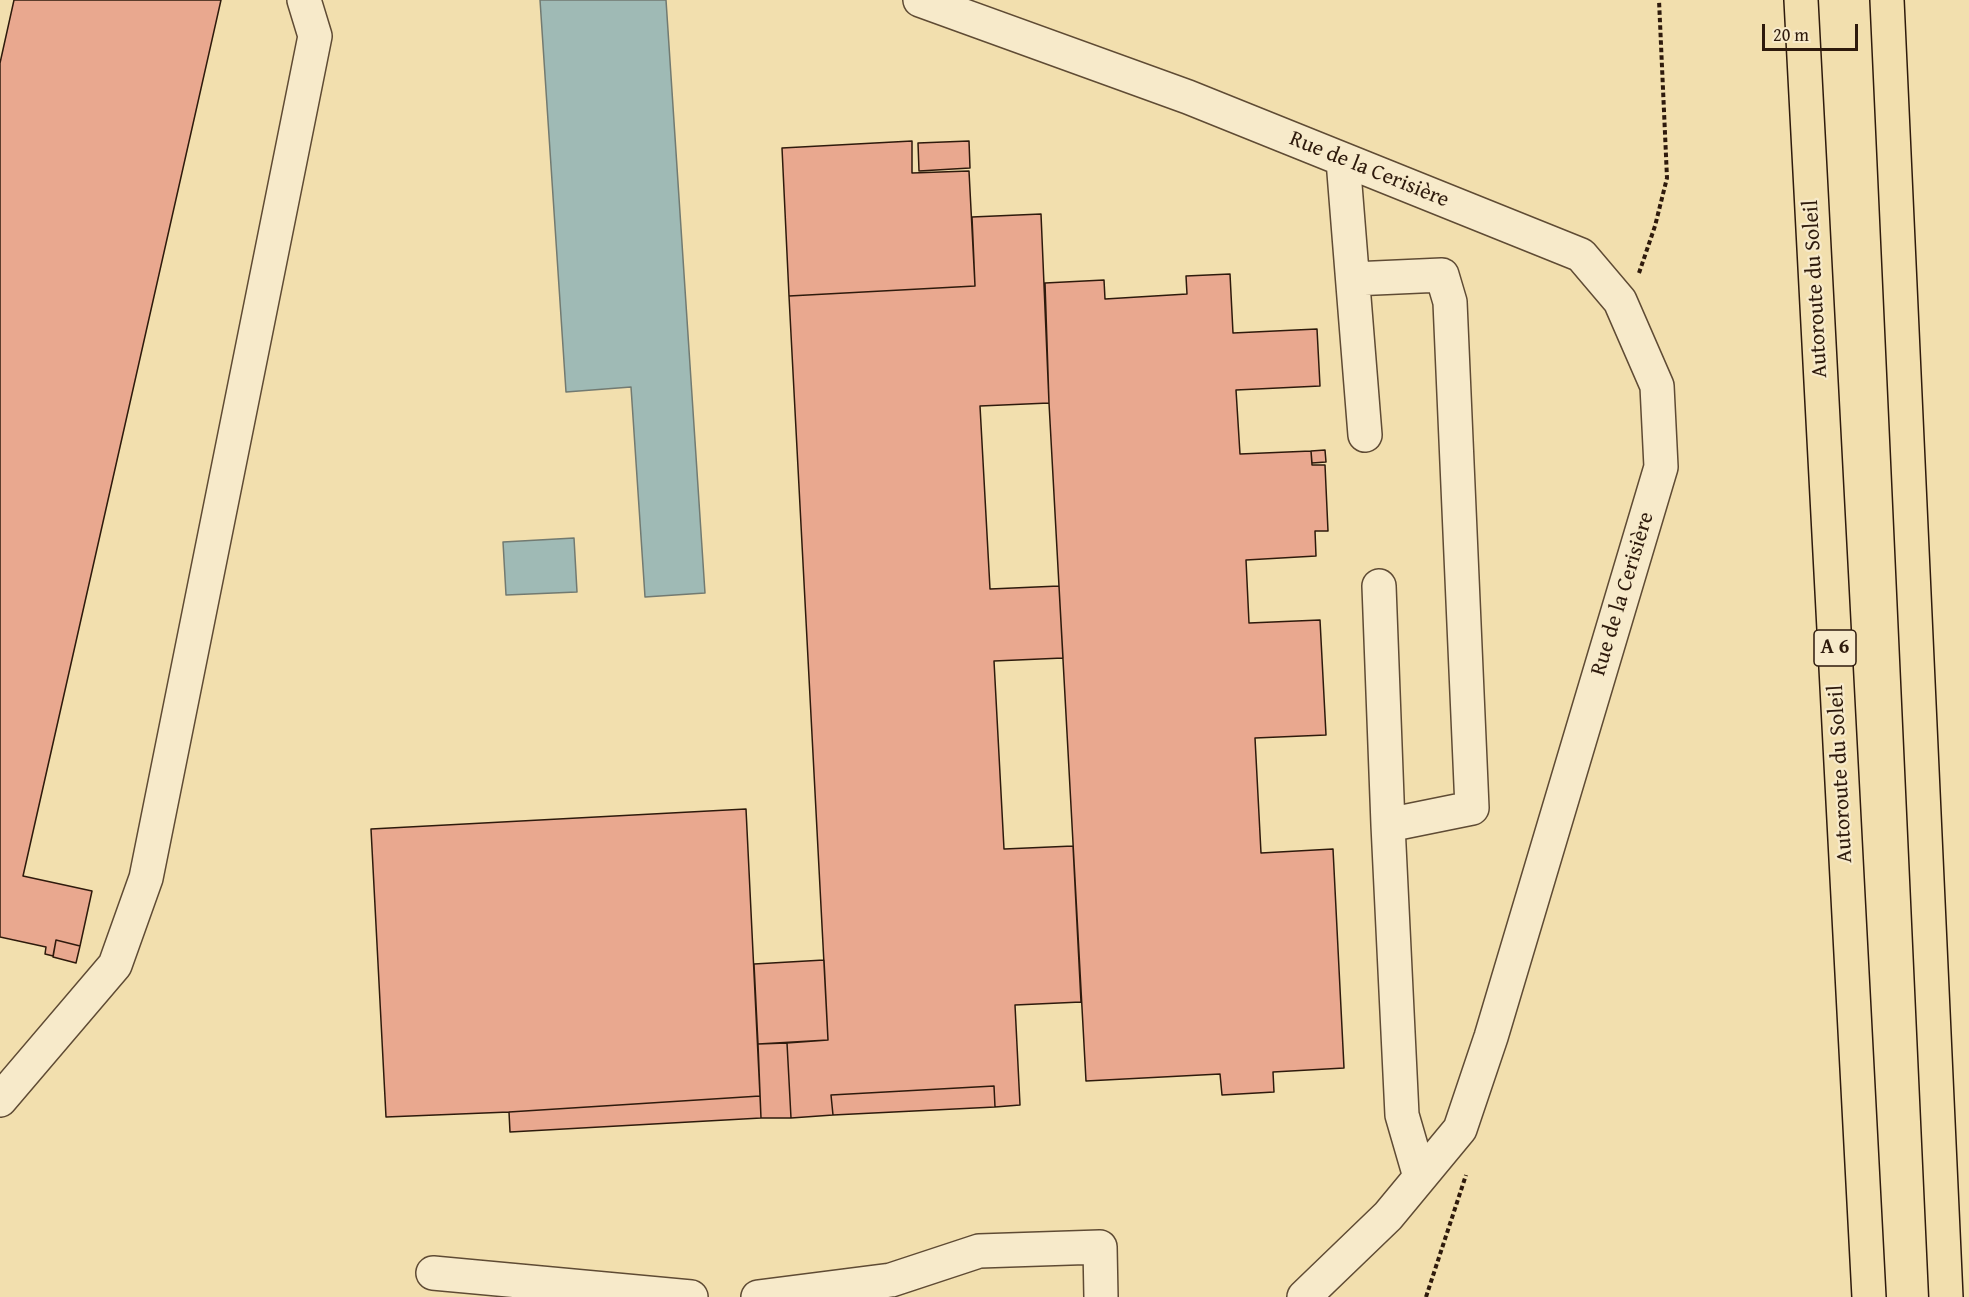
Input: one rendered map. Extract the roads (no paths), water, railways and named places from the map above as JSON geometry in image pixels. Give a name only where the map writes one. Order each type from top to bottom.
[{"type":"highway","name":"Autoroute du Soleil","points":[[1801,0],[1869,1297]]},
{"type":"highway","points":[[1887,0],[1946,1297]]},
{"type":"street","points":[[0,1100],[115,965],[146,878],[315,36],[304,0]]},
{"type":"street","name":"Rue de la Cerisière","points":[[920,0],[1188,97],[1581,255],[1620,301],[1657,387],[1661,467],[1491,1037],[1460,1129],[1388,1216],[1304,1297]]},
{"type":"street","points":[[1343,160],[1365,435]]},
{"type":"street","points":[[1353,279],[1442,275],[1450,302],[1472,808],[1388,825]]},
{"type":"street","points":[[1379,586],[1402,1115],[1420,1177]]},
{"type":"street","points":[[758,1297],[891,1280],[979,1251],[1100,1247],[1101,1297]]},
{"type":"street","points":[[433,1273],[691,1297]]},
{"type":"water","points":[[540,0],[666,0],[705,593],[645,597],[631,387],[566,392]]},
{"type":"water","points":[[574,538],[577,592],[506,595],[503,542]]}]
